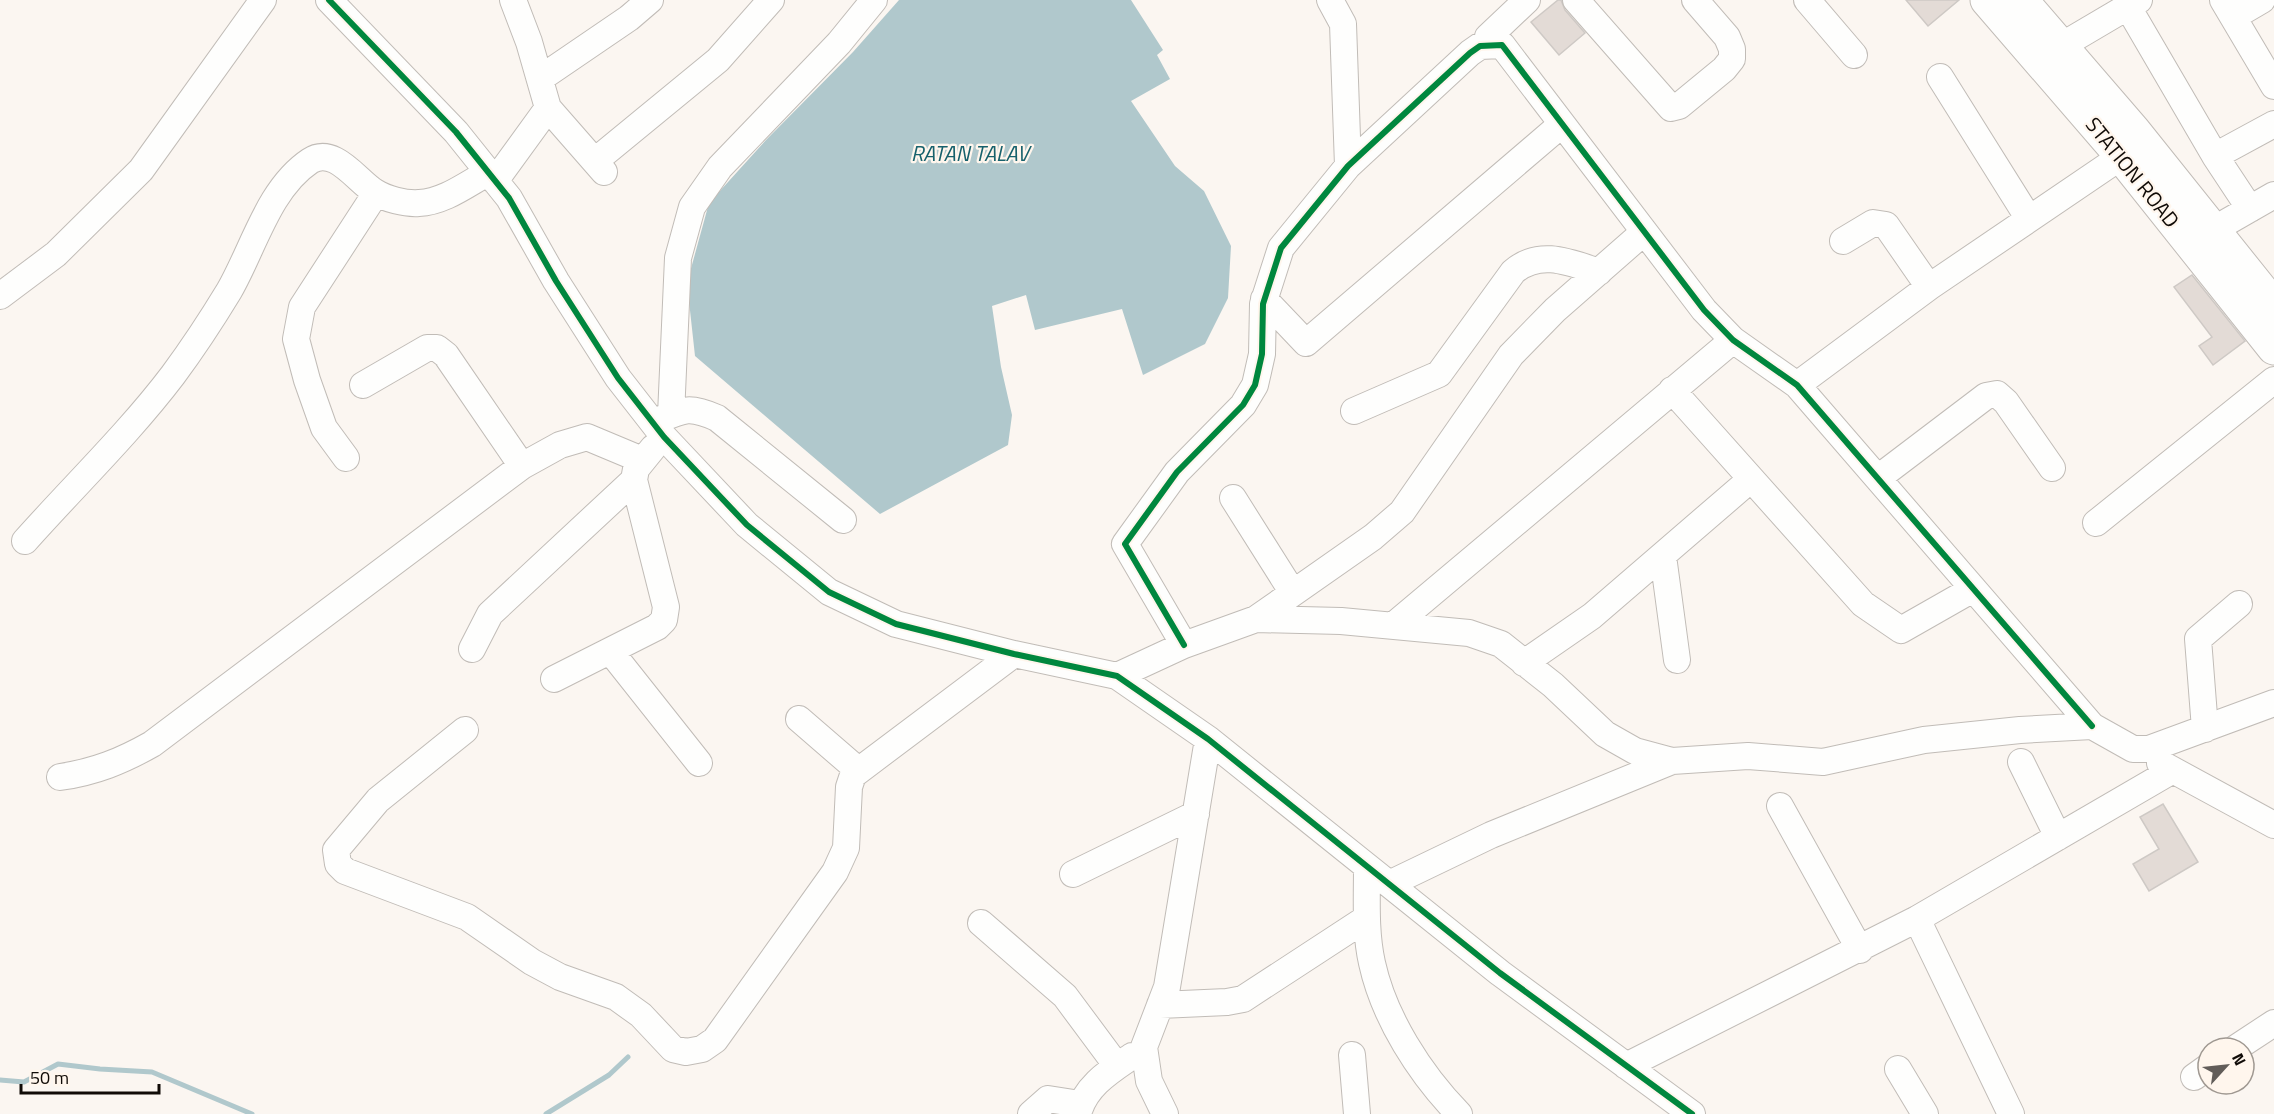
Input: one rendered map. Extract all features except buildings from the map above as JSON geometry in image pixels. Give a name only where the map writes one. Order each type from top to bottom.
[{"type":"main road","name":"STATION ROAD","points":[[1998,1],[2061,46],[2134,131],[2274,306]]},
{"type":"main road","name":"STATION ROAD","points":[[1998,1],[2274,348]]},
{"type":"street","points":[[0,296],[56,254],[141,170],[262,0]]},
{"type":"street","points":[[329,0],[456,132],[492,176],[509,198],[589,335],[747,525],[830,592],[896,624],[1014,654],[1117,676],[1208,739],[1500,973],[1692,1114]]},
{"type":"street","points":[[541,78],[629,18],[650,0]]},
{"type":"street","points":[[516,1],[541,78],[548,108],[600,167],[718,60],[771,0]]},
{"type":"street","points":[[472,649],[490,614],[638,470],[662,425],[678,258],[692,207],[720,167],[839,43],[874,0]]},
{"type":"street","points":[[1330,0],[1343,24],[1348,166]]},
{"type":"street","points":[[1489,44],[1488,37],[1527,0]]},
{"type":"street","points":[[1576,0],[1671,108],[1678,106],[1724,69],[1732,59],[1732,49],[1727,37],[1695,0]]},
{"type":"street","points":[[1807,0],[1854,55]]},
{"type":"street","points":[[2262,0],[2228,9],[2274,86]]},
{"type":"street","points":[[2061,46],[2134,3],[2215,156],[2250,209]]},
{"type":"street","points":[[1185,645],[1125,544],[1177,472],[1243,405],[1255,385],[1262,354],[1264,299],[1281,248],[1348,166],[1470,53],[1480,46],[1502,45],[1704,310],[1733,340],[1797,385],[2092,726],[2274,825]]},
{"type":"street","points":[[1940,77],[2029,219]]},
{"type":"street","points":[[25,541],[174,374],[229,290],[276,201],[293,176],[312,160],[327,157],[340,163],[376,193],[398,201],[418,203],[440,199],[492,176],[548,108]]},
{"type":"street","points":[[1264,299],[1306,343],[1562,124]]},
{"type":"street","points":[[2215,156],[2274,124]]},
{"type":"street","points":[[1797,385],[1929,287],[2122,156]]},
{"type":"street","points":[[346,458],[324,428],[307,380],[296,339],[302,307],[376,193]]},
{"type":"street","points":[[2213,230],[2274,195]]},
{"type":"street","points":[[1843,241],[1873,224],[1886,225],[1929,287]]},
{"type":"street","points":[[1117,676],[1185,645],[1256,619],[1373,537],[1402,512],[1511,355],[1555,310],[1644,232]]},
{"type":"street","points":[[1354,411],[1439,374],[1513,272],[1525,262],[1541,259],[1568,261],[1599,272]]},
{"type":"street","points":[[1394,625],[1733,340]]},
{"type":"street","points":[[363,385],[427,348],[437,348],[446,355],[522,466]]},
{"type":"street","points":[[2096,523],[2274,380]]},
{"type":"street","points":[[1672,390],[1863,604],[1901,630],[1973,589]]},
{"type":"street","points":[[1878,478],[1986,396],[1997,394],[2006,402],[2052,468]]},
{"type":"street","points":[[662,425],[684,409],[700,411],[717,418],[843,520]]},
{"type":"street","points":[[60,777],[89,773],[119,763],[152,744],[522,466],[560,445],[587,437],[638,470],[666,606],[664,620],[657,627],[555,679]]},
{"type":"street","points":[[1524,663],[1592,616],[1751,479]]},
{"type":"street","points":[[1233,498],[1293,593]]},
{"type":"street","points":[[1663,556],[1677,660]]},
{"type":"street","points":[[2205,729],[2198,639],[2240,604]]},
{"type":"street","points":[[1256,619],[1295,618],[1469,633],[1501,644],[1553,685],[1605,734],[1635,751],[1672,761]]},
{"type":"street","points":[[611,652],[699,763]]},
{"type":"street","points":[[465,730],[378,800],[336,850],[338,864],[345,870],[468,917],[532,962],[560,977],[616,997],[641,1015],[673,1048],[686,1052],[702,1049],[715,1041],[835,872],[847,838],[850,781],[858,770],[1014,654]]},
{"type":"street","points":[[2133,749],[2149,749],[2274,703]]},
{"type":"street","points":[[799,719],[858,770]]},
{"type":"street","points":[[1389,884],[1502,831],[1672,761],[1748,756],[1823,762],[1924,740],[2020,730],[2092,726]]},
{"type":"street","points":[[1165,1114],[1149,1081],[1144,1047],[1167,987],[1208,739]]},
{"type":"street","points":[[2021,762],[2058,837]]},
{"type":"street","points":[[1626,1066],[1860,950],[2173,770]]},
{"type":"street","points":[[1780,806],[1860,950]]},
{"type":"street","points":[[1073,874],[1196,814]]},
{"type":"street","points":[[1367,867],[1372,964],[1387,1008],[1412,1053],[1459,1114]]},
{"type":"street","points":[[1160,1005],[1227,1002],[1243,999],[1368,918]]},
{"type":"street","points":[[1917,919],[2011,1114]]},
{"type":"street","points":[[981,923],[1065,996],[1117,1066]]},
{"type":"street","points":[[2254,1036],[2274,1023]]},
{"type":"street","points":[[1031,1114],[1048,1100],[1079,1109],[1093,1086],[1144,1047]]},
{"type":"street","points":[[1352,1056],[1357,1114]]},
{"type":"street","points":[[1898,1069],[1925,1114]]},
{"type":"water","name":"RATAN TALAV","points":[[899,0],[1131,0],[1163,50],[1157,55],[1170,79],[1131,101],[1175,166],[1204,191],[1231,246],[1228,298],[1205,344],[1143,375],[1122,309],[1035,330],[1026,295],[992,306],[1001,367],[1012,415],[1008,445],[880,514],[695,356],[687,283],[709,203],[766,140],[853,52]]},
{"type":"waterway","points":[[546,1114],[609,1075],[628,1057]]},
{"type":"waterway","points":[[0,1080],[24,1082],[58,1064],[152,1072],[252,1114]]},
{"type":"cycle path","points":[[329,0],[456,132],[509,198],[556,281],[618,378],[664,437],[747,525],[829,592],[896,624],[1014,654],[1117,676],[1208,739],[1500,973],[1692,1114]]},
{"type":"cycle path","points":[[1184,645],[1125,544],[1177,472],[1243,405],[1255,385],[1262,354],[1263,304],[1281,248],[1348,166],[1470,53],[1480,46],[1502,45],[1704,310],[1733,340],[1797,385],[2092,726]]}]
